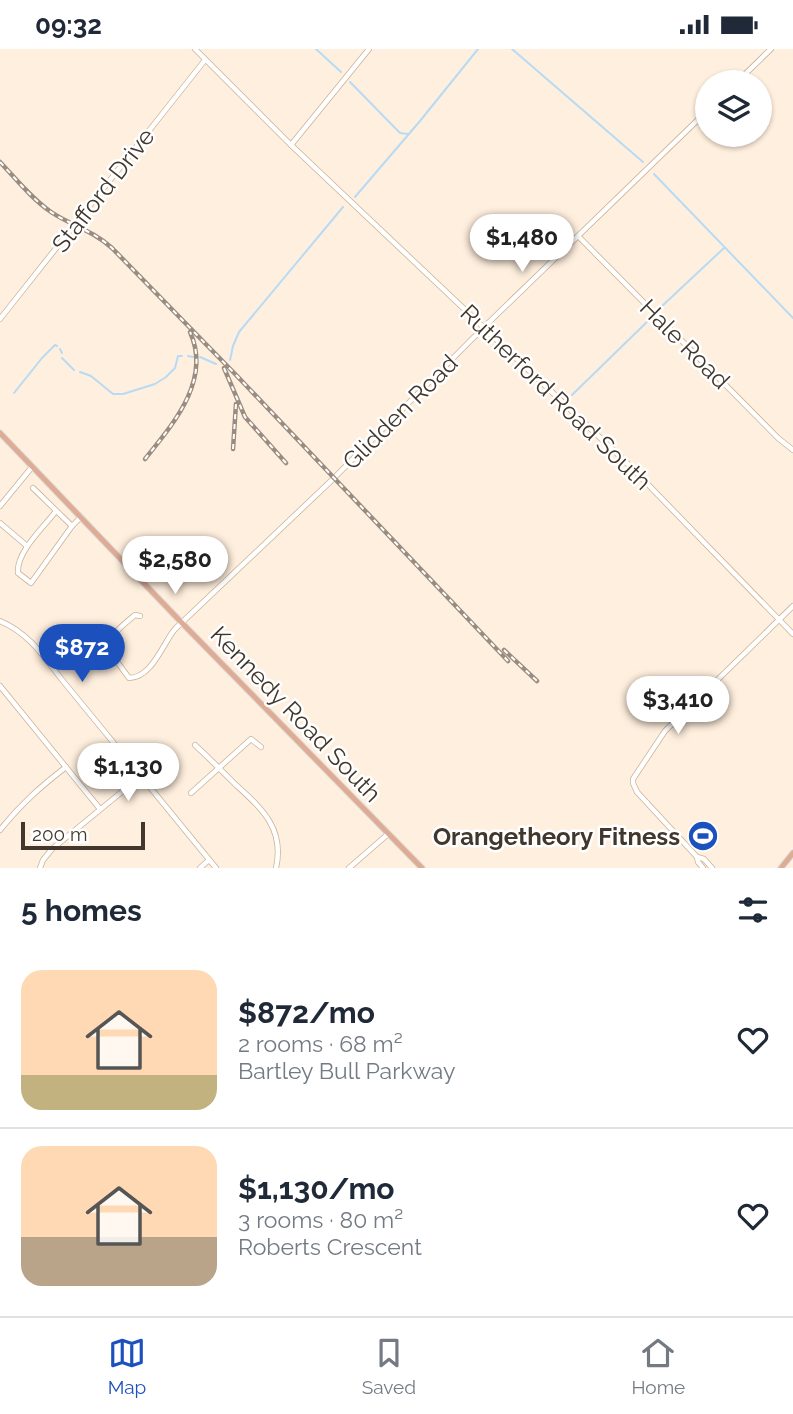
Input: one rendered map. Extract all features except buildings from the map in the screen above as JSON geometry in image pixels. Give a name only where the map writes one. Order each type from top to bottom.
[{"type":"main road","name":"Kennedy Road South","points":[[0,433],[422,868]]},
{"type":"main road","points":[[781,868],[793,853]]},
{"type":"street","name":"Rutherford Road South","points":[[195,49],[291,145],[630,466],[793,634]]},
{"type":"street","points":[[291,145],[369,49]]},
{"type":"street","points":[[749,70],[771,49]]},
{"type":"street","name":"Stafford Drive","points":[[0,319],[205,60]]},
{"type":"street","name":"Glidden Road","points":[[139,616],[135,615],[124,623],[109,641],[107,648],[129,678],[139,677],[162,653],[170,635],[182,622],[332,480],[483,328],[695,123]]},
{"type":"street","name":"Hale Road","points":[[579,237],[793,450]]},
{"type":"street","points":[[0,506],[32,467]]},
{"type":"street","points":[[33,488],[72,526]]},
{"type":"street","points":[[56,511],[27,545],[17,568],[18,573],[31,583],[81,517]]},
{"type":"street","points":[[0,523],[27,545]]},
{"type":"street","points":[[703,868],[697,857],[637,792],[633,779],[665,731],[793,606]]},
{"type":"street","points":[[0,621],[19,631],[40,650],[216,868]]},
{"type":"street","points":[[0,686],[100,809]]},
{"type":"street","points":[[191,793],[251,739],[261,747]]},
{"type":"street","points":[[195,745],[265,813],[276,837],[276,868]]},
{"type":"street","points":[[0,830],[18,807],[66,767]]},
{"type":"street","points":[[40,868],[52,849],[140,777]]},
{"type":"street","points":[[349,868],[388,834]]},
{"type":"street","points":[[697,857],[704,859],[712,868]]},
{"type":"street","points":[[200,868],[209,860]]},
{"type":"waterway","points":[[316,49],[341,72]]},
{"type":"waterway","points":[[355,197],[478,49]]},
{"type":"waterway","points":[[512,49],[643,162]]},
{"type":"waterway","points":[[350,82],[400,133],[408,134]]},
{"type":"waterway","points":[[654,174],[793,318]]},
{"type":"waterway","points":[[230,360],[239,332],[343,207]]},
{"type":"waterway","points":[[661,307],[724,248]]},
{"type":"waterway","points":[[572,395],[651,318]]},
{"type":"waterway","points":[[14,393],[42,358],[57,346]]},
{"type":"waterway","points":[[60,349],[62,353]]},
{"type":"waterway","points":[[80,372],[91,376],[113,394],[123,394],[155,384],[166,377],[175,368],[178,356],[182,356]]},
{"type":"waterway","points":[[188,356],[193,357]]},
{"type":"waterway","points":[[200,357],[216,364]]},
{"type":"waterway","points":[[62,358],[74,370]]},
{"type":"railway","points":[[0,162],[44,207],[112,248],[508,661]]},
{"type":"railway","points":[[145,459],[177,416],[193,384],[196,350],[190,332]]},
{"type":"railway","points":[[224,368],[245,417],[286,463]]},
{"type":"railway","points":[[233,449],[236,404]]},
{"type":"railway","points":[[504,650],[537,681]]},
{"type":"place","name":"Orangetheory Fitness","points":[[703,836]]}]
